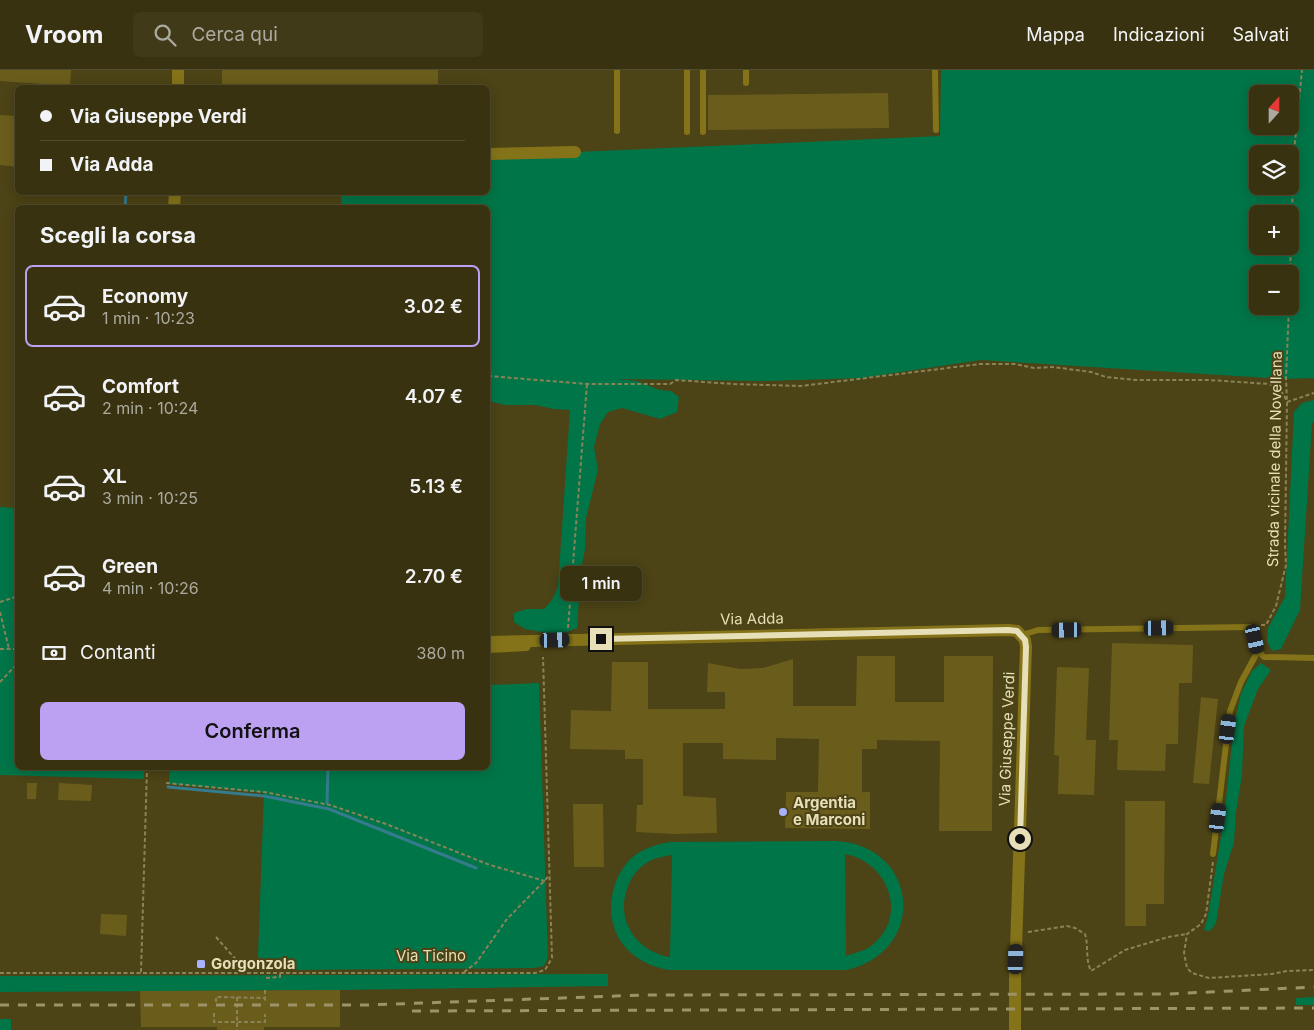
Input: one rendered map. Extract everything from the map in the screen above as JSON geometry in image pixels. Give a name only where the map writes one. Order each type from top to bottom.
[{"type":"street","points":[[178,70],[178,85]]},
{"type":"street","points":[[490,154],[575,152]]},
{"type":"street","name":"Via Adda","points":[[490,642],[1008,630],[1020,633]]},
{"type":"street","name":"Via Giuseppe Verdi","points":[[1015,1029],[1026,647],[1025,640],[1020,633]]},
{"type":"lane","points":[[617,70],[617,131]]},
{"type":"lane","points":[[687,70],[687,132]]},
{"type":"lane","points":[[703,70],[703,132]]},
{"type":"lane","points":[[746,70],[746,83]]},
{"type":"lane","points":[[935,70],[936,130]]},
{"type":"lane","points":[[1252,627],[1258,651],[1264,657],[1314,658]]},
{"type":"lane","name":"Via Adda","points":[[1020,633],[1038,630],[1252,627]]},
{"type":"lane","points":[[490,650],[527,648],[531,641]]},
{"type":"lane","points":[[1214,854],[1230,711],[1241,682],[1258,651]]},
{"type":"path","points":[[1290,265],[1294,152],[1302,70]]},
{"type":"path","name":"Strada vicinale della Novellana","points":[[1252,627],[1266,624],[1276,606],[1286,565],[1288,402],[1286,378],[1289,315]]},
{"type":"path","points":[[490,376],[587,384],[670,384],[676,380],[801,386],[945,367],[1015,364],[1034,368],[1053,367],[1091,372],[1136,380],[1209,380],[1269,384],[1277,387],[1284,393],[1288,402],[1314,393]]},
{"type":"path","points":[[568,640],[587,384]]},
{"type":"path","points":[[0,602],[15,597]]},
{"type":"path","points":[[0,612],[9,649]]},
{"type":"path","points":[[0,649],[15,649]]},
{"type":"path","name":"Via Ticino","points":[[0,973],[535,972],[547,969],[552,958],[543,657]]},
{"type":"path","points":[[0,682],[15,666]]},
{"type":"path","points":[[141,972],[147,770]]},
{"type":"path","points":[[166,783],[264,792],[330,806],[386,824],[490,865],[545,881]]},
{"type":"path","points":[[1023,933],[1067,926],[1075,928],[1085,934],[1088,944],[1087,963],[1091,971],[1125,950],[1168,937],[1187,934],[1200,924],[1206,914],[1214,854]]},
{"type":"path","points":[[464,972],[476,963],[507,919],[550,875]]},
{"type":"path","points":[[1187,934],[1184,953],[1187,968],[1192,973],[1209,978],[1314,970]]},
{"type":"path","points":[[216,937],[246,972]]},
{"type":"path","points":[[266,978],[280,977],[280,972]]},
{"type":"path","points":[[265,990],[265,1002]]},
{"type":"path","points":[[237,997],[237,1030]]},
{"type":"path","points":[[216,1002],[216,998],[265,998]]},
{"type":"path","points":[[214,1013],[214,1022],[265,1022],[265,1014]]},
{"type":"green space","points":[[941,70],[1314,70],[1314,378],[1282,379],[981,360],[861,378],[767,381],[616,379],[637,381],[660,390],[671,391],[679,397],[677,412],[660,419],[622,408],[608,412],[600,424],[594,447],[598,470],[586,518],[585,549],[581,570],[577,628],[559,635],[525,629],[514,622],[514,613],[526,609],[544,609],[552,600],[558,587],[570,410],[535,405],[505,405],[490,401],[490,205],[341,205],[341,195],[490,195],[490,156],[940,136]]},
{"type":"green space","points":[[1314,400],[1300,610],[1281,649],[1272,651],[1267,641],[1268,628],[1285,597],[1294,412],[1302,403]]},
{"type":"green space","points":[[0,507],[15,508],[15,770],[144,770],[144,779],[0,775]]},
{"type":"green space","points":[[1261,663],[1271,670],[1258,689],[1244,726],[1242,775],[1236,812],[1234,843],[1224,874],[1216,923],[1210,931],[1204,930],[1224,818],[1234,726],[1241,693],[1252,671]]},
{"type":"green space","points":[[539,683],[548,958],[544,966],[535,968],[289,970],[258,957],[264,793],[169,784],[170,770],[490,770],[490,685]]},
{"type":"green space","points":[[835,841],[863,847],[884,860],[897,879],[903,900],[901,922],[891,942],[873,959],[846,970],[669,970],[654,966],[630,952],[621,942],[615,930],[611,903],[618,877],[630,860],[646,849],[670,842]],"holes":[[[845,854],[860,859],[873,868],[883,879],[889,892],[891,907],[889,921],[883,934],[869,948],[846,956]],[[672,855],[670,957],[659,954],[640,943],[633,935],[625,915],[626,892],[633,876],[645,864],[658,858]]]},
{"type":"green space","points":[[608,974],[608,986],[0,992],[0,976]]},
{"type":"green space","points":[[1314,997],[1314,1005],[1296,1005],[1296,998]]},
{"type":"green space","points":[[0,1019],[11,1019],[11,1030],[0,1030]]},
{"type":"building","points":[[0,70],[71,70],[70,85],[0,81]]},
{"type":"building","points":[[222,70],[438,70],[438,85],[222,85]]},
{"type":"building","points":[[888,93],[889,128],[708,130],[708,95]]},
{"type":"building","points":[[0,115],[15,116],[15,167],[0,165]]},
{"type":"building","points":[[1112,643],[1193,645],[1192,683],[1179,683],[1178,744],[1166,744],[1165,771],[1117,770],[1118,740],[1109,740]]},
{"type":"building","points":[[857,656],[895,656],[895,702],[944,702],[944,656],[993,656],[992,831],[939,831],[940,741],[877,740],[877,749],[862,749],[862,792],[870,792],[870,829],[785,828],[786,792],[818,792],[819,739],[776,738],[776,760],[723,759],[723,743],[683,743],[683,796],[716,798],[717,833],[674,834],[636,832],[637,805],[643,805],[643,759],[625,759],[625,750],[570,749],[571,710],[611,711],[612,662],[648,662],[648,709],[725,709],[725,692],[707,692],[708,663],[740,669],[763,668],[793,659],[793,706],[856,706]]},
{"type":"building","points":[[1057,667],[1089,668],[1086,740],[1096,740],[1094,795],[1058,794],[1059,756],[1054,755]]},
{"type":"building","points":[[1201,697],[1218,699],[1209,784],[1193,783]]},
{"type":"building","points":[[27,783],[37,783],[36,799],[27,799]]},
{"type":"building","points":[[59,783],[92,785],[91,801],[58,800]]},
{"type":"building","points":[[1125,801],[1165,801],[1164,904],[1146,904],[1146,926],[1125,926]]},
{"type":"building","points":[[573,804],[603,804],[604,867],[574,867]]},
{"type":"building","points":[[101,914],[127,915],[126,936],[100,934]]},
{"type":"building","points":[[340,990],[340,1027],[264,1027],[264,1030],[217,1030],[217,1027],[141,1027],[140,991]]},
{"type":"waterway","points":[[125,205],[126,195]]},
{"type":"waterway","points":[[327,803],[328,770]]},
{"type":"waterway","points":[[168,787],[264,796],[329,809],[476,868]]},
{"type":"railway","points":[[0,1005],[367,1005],[645,995],[1168,994],[1314,987]]},
{"type":"railway","points":[[412,1011],[1314,1008]]},
{"type":"place","name":"Argentia e Marconi","points":[[783,812]]},
{"type":"place","name":"Gorgonzola","points":[[201,964]]},
{"type":"route","points":[[601,639],[1017,631],[1025,640],[1026,647],[1020,839]]}]
